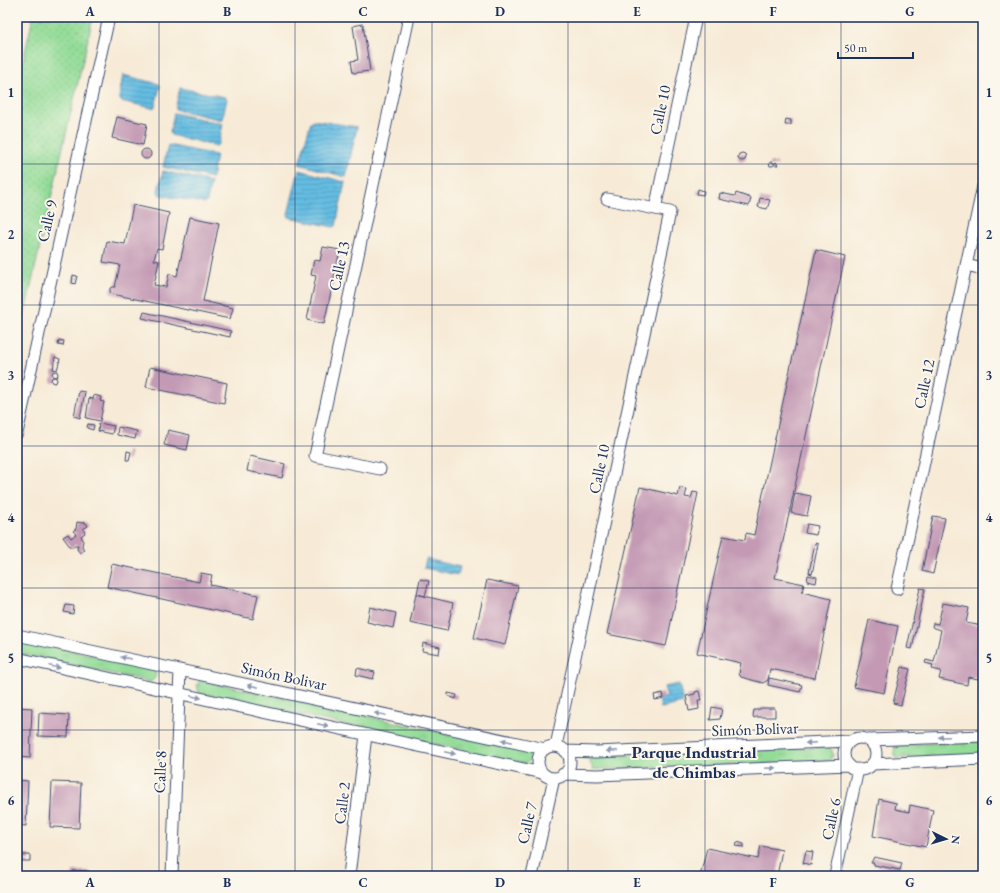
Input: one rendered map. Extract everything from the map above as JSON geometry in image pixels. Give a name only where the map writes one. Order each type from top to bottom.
[{"type":"street","name":"Calle 9","points":[[17,433],[109,17]]},
{"type":"street","name":"Calle 13","points":[[380,468],[315,456],[408,17]]},
{"type":"street","name":"Calle 10","points":[[655,209],[696,17]]},
{"type":"street","name":"Calle 12","points":[[897,589],[983,186]]},
{"type":"street","name":"Calle 10","points":[[560,749],[670,212],[607,199]]},
{"type":"street","points":[[966,265],[983,269]]},
{"type":"street","name":"Simón Bolivar","points":[[17,635],[545,749]]},
{"type":"street","points":[[17,658],[542,773],[546,776],[854,767],[866,768],[872,764],[983,759]]},
{"type":"street","name":"Calle 8","points":[[172,876],[180,670]]},
{"type":"street","name":"Calle 2","points":[[349,876],[366,735]]},
{"type":"street","points":[[854,767],[845,757],[844,753],[845,748],[850,741],[857,738],[869,740],[983,736]]},
{"type":"street","points":[[869,740],[876,751],[872,764]]},
{"type":"street","name":"Simón Bolivar","points":[[560,749],[596,752],[850,741]]},
{"type":"street","points":[[542,773],[538,763],[539,758],[545,749],[550,746],[560,749],[569,760],[569,765],[559,776]]},
{"type":"street","name":"Calle 6","points":[[835,876],[854,767]]},
{"type":"street","name":"Calle 7","points":[[532,876],[559,776]]},
{"type":"green space","points":[[33,17],[93,17],[17,346],[17,88]]},
{"type":"green space","points":[[17,639],[153,668],[156,676],[151,682],[17,653]]},
{"type":"green space","points":[[200,680],[527,751],[530,754],[531,759],[526,764],[199,693],[197,685]]},
{"type":"green space","points":[[983,741],[983,755],[897,758],[894,752],[894,749],[898,745]]},
{"type":"green space","points":[[829,747],[832,750],[833,756],[829,761],[620,769],[593,769],[590,762],[592,757]]},
{"type":"water","points":[[123,75],[159,84],[160,86],[155,107],[152,108],[121,101],[119,97]]},
{"type":"water","points":[[180,88],[225,97],[227,99],[222,120],[175,109]]},
{"type":"water","points":[[174,113],[223,124],[219,144],[216,146],[171,135],[170,132]]},
{"type":"water","points":[[313,120],[357,127],[346,177],[299,164],[311,122]]},
{"type":"water","points":[[168,145],[216,155],[212,178],[163,167]]},
{"type":"water","points":[[299,170],[345,182],[336,226],[333,227],[289,217],[288,214]]},
{"type":"water","points":[[163,171],[211,182],[207,201],[204,203],[160,195],[158,191]]},
{"type":"water","points":[[426,559],[460,567],[458,575],[424,568]]},
{"type":"water","points":[[679,684],[683,703],[661,708],[659,699],[667,697],[664,687]]},
{"type":"building","points":[[363,24],[370,71],[353,73],[351,61],[358,60],[353,26]]},
{"type":"building","points":[[117,117],[147,124],[143,145],[112,138]]},
{"type":"building","points":[[786,119],[791,120],[791,125],[785,125]]},
{"type":"building","points":[[144,149],[148,149],[150,150],[150,158],[144,159],[141,156],[141,152]]},
{"type":"building","points":[[742,153],[745,154],[745,160],[742,161],[739,160],[738,157],[739,154]]},
{"type":"building","points":[[771,162],[774,164],[776,162],[778,165],[770,166],[769,163]]},
{"type":"building","points":[[698,189],[704,191],[703,195],[697,194]]},
{"type":"building","points":[[720,193],[735,196],[736,193],[751,198],[749,206],[719,199]]},
{"type":"building","points":[[760,198],[770,200],[767,209],[758,207]]},
{"type":"building","points":[[133,205],[169,213],[162,249],[157,248],[154,260],[159,261],[154,285],[166,287],[169,274],[177,276],[190,217],[219,223],[203,301],[233,308],[230,319],[112,294],[110,292],[110,288],[115,287],[120,265],[103,262],[107,241],[125,244]]},
{"type":"building","points":[[323,247],[340,250],[324,324],[307,320],[316,276],[311,275],[314,260],[320,261]]},
{"type":"building","points":[[816,250],[845,257],[775,578],[804,584],[802,592],[831,599],[815,678],[770,669],[768,680],[763,683],[741,677],[739,674],[741,663],[697,653],[723,536],[745,540],[746,533],[754,535]]},
{"type":"building","points":[[73,275],[77,276],[75,284],[72,283]]},
{"type":"building","points":[[144,312],[231,331],[230,337],[142,318]]},
{"type":"building","points":[[59,340],[64,341],[63,346],[58,345]]},
{"type":"building","points":[[55,357],[60,359],[57,370],[53,369]]},
{"type":"building","points":[[150,367],[227,383],[224,403],[146,387]]},
{"type":"building","points":[[55,371],[58,374],[55,377],[52,374]]},
{"type":"building","points":[[54,377],[57,380],[54,383],[51,380]]},
{"type":"building","points":[[79,391],[85,392],[80,418],[74,416]]},
{"type":"building","points":[[94,395],[101,397],[100,401],[104,402],[100,421],[86,418],[89,398],[93,399]]},
{"type":"building","points":[[99,423],[114,426],[112,434],[98,431]]},
{"type":"building","points":[[88,424],[94,425],[93,430],[87,428]]},
{"type":"building","points":[[118,427],[137,431],[135,439],[117,435]]},
{"type":"building","points":[[168,430],[190,435],[187,450],[164,445]]},
{"type":"building","points":[[127,451],[131,452],[129,460],[126,460]]},
{"type":"building","points":[[250,456],[285,464],[282,478],[247,471]]},
{"type":"building","points":[[640,487],[678,496],[680,488],[687,489],[685,497],[691,498],[693,492],[698,493],[666,646],[607,634]]},
{"type":"building","points":[[795,493],[811,496],[807,516],[791,513]]},
{"type":"building","points":[[933,516],[945,518],[933,574],[922,571]]},
{"type":"building","points":[[77,522],[85,522],[88,526],[83,529],[85,533],[81,536],[84,550],[80,553],[77,549],[78,545],[71,548],[63,537],[68,534],[71,538],[76,534],[73,531],[76,529]]},
{"type":"building","points":[[807,524],[818,526],[816,535],[805,533]]},
{"type":"building","points":[[815,543],[818,544],[812,574],[809,573]]},
{"type":"building","points":[[112,564],[199,582],[201,573],[212,575],[210,585],[258,595],[253,619],[107,587]]},
{"type":"building","points":[[808,575],[817,577],[816,583],[807,581]]},
{"type":"building","points":[[420,579],[429,581],[425,596],[417,594]]},
{"type":"building","points":[[487,580],[518,586],[505,645],[474,638]]},
{"type":"building","points":[[920,588],[925,589],[912,649],[907,648]]},
{"type":"building","points":[[416,594],[453,603],[447,631],[410,623]]},
{"type":"building","points":[[943,603],[969,608],[966,623],[983,626],[983,680],[968,677],[967,685],[939,679],[941,671],[932,669],[933,665],[925,663],[926,660],[934,662],[941,630],[932,627],[933,623],[938,624]]},
{"type":"building","points":[[66,605],[74,606],[73,614],[64,612]]},
{"type":"building","points":[[370,607],[396,613],[393,628],[367,622]]},
{"type":"building","points":[[869,620],[898,626],[884,693],[854,687]]},
{"type":"building","points":[[423,643],[440,647],[439,654],[422,651]]},
{"type":"building","points":[[902,667],[910,669],[901,705],[893,703]]},
{"type":"building","points":[[357,668],[375,672],[373,679],[356,675]]},
{"type":"building","points":[[769,678],[802,685],[800,692],[768,685]]},
{"type":"building","points":[[699,691],[701,700],[698,700],[699,709],[689,711],[686,696],[695,694],[695,692]]},
{"type":"building","points":[[448,693],[457,695],[456,699],[448,696]]},
{"type":"building","points":[[663,693],[664,698],[655,700],[654,695]]},
{"type":"building","points":[[17,707],[32,708],[30,758],[17,757]]},
{"type":"building","points":[[712,707],[722,709],[720,719],[710,720]]},
{"type":"building","points":[[762,708],[775,708],[775,717],[754,718],[754,710]]},
{"type":"building","points":[[39,713],[69,715],[68,737],[38,736]]},
{"type":"building","points":[[17,780],[28,781],[26,826],[17,825]]},
{"type":"building","points":[[52,782],[81,783],[79,828],[50,827]]},
{"type":"building","points":[[879,799],[896,803],[895,809],[909,812],[910,805],[933,810],[926,847],[873,836]]},
{"type":"building","points":[[737,842],[744,844],[744,847],[736,846]]},
{"type":"building","points":[[761,846],[782,850],[777,876],[700,876],[707,848],[758,859]]},
{"type":"building","points":[[806,851],[813,852],[811,865],[803,863]]},
{"type":"building","points":[[21,855],[30,855],[30,861],[21,861]]},
{"type":"building","points":[[874,857],[902,863],[900,870],[874,865],[874,863],[871,863]]},
{"type":"building","points":[[73,871],[89,871],[89,876],[72,876]]},
{"type":"district","name":"Parque Industrial de Chimbas","points":[[694,762]]}]
